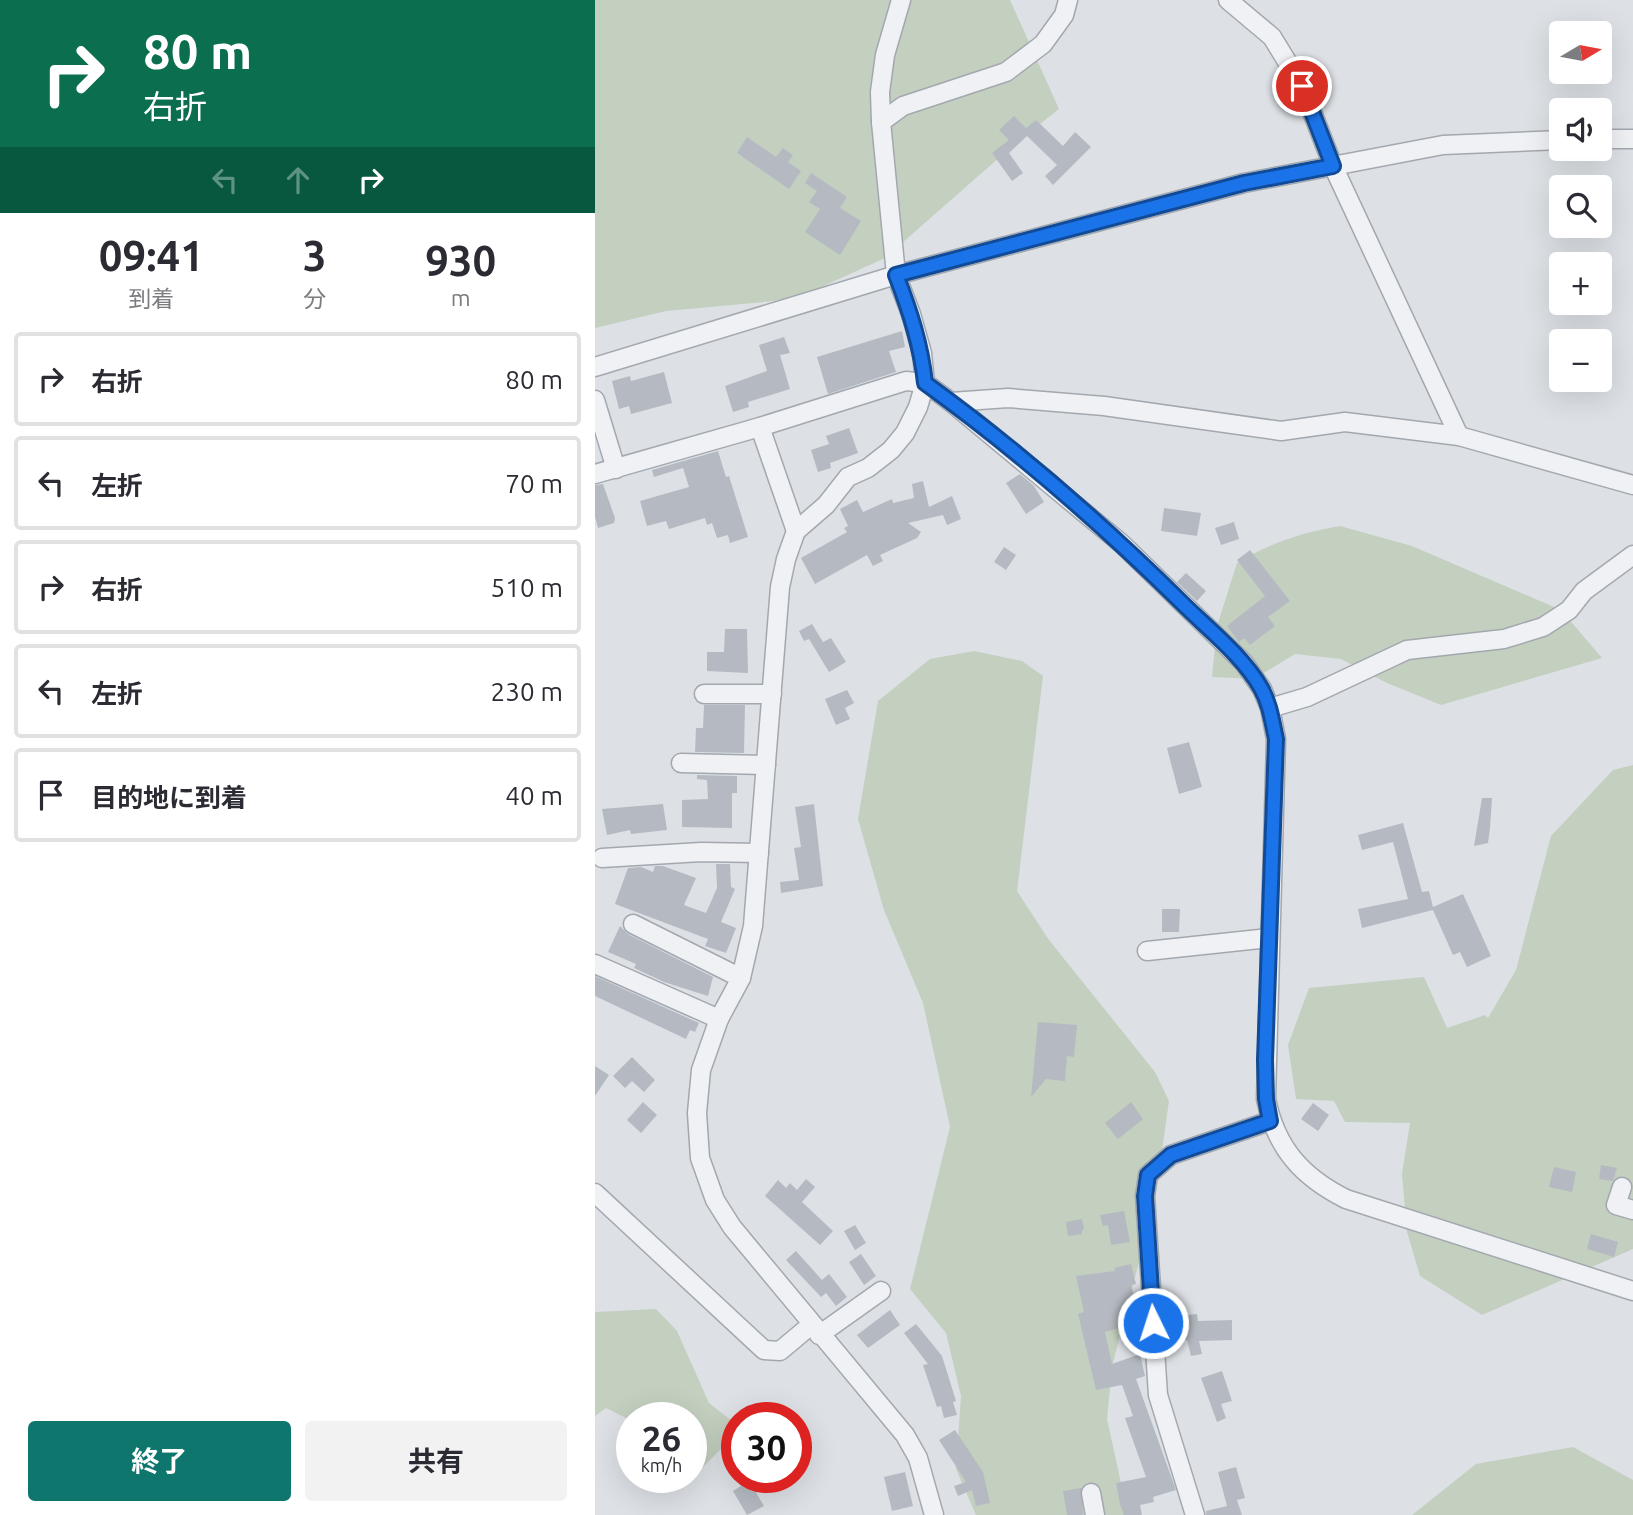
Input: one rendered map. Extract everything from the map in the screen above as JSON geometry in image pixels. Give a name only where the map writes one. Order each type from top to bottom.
[{"type":"street","points":[[901,0],[885,55],[880,92],[881,122],[896,275],[922,353],[925,383],[905,433],[891,450],[868,468],[848,477],[826,505],[796,531],[786,559],[780,587],[753,926],[741,978],[719,1019],[701,1070],[697,1113],[700,1158],[715,1200],[732,1227],[815,1330],[905,1435],[918,1458],[934,1515]]},
{"type":"street","points":[[881,122],[903,106],[1006,72],[1044,44],[1064,15],[1069,0]]},
{"type":"street","points":[[1228,0],[1272,37],[1302,86],[1333,166],[1459,436]]},
{"type":"street","points":[[1612,139],[1633,139]]},
{"type":"street","points":[[595,368],[896,275],[1244,183],[1444,145],[1549,141]]},
{"type":"street","points":[[595,474],[761,427],[906,381],[925,383],[951,402],[1122,544],[1244,663],[1262,689],[1270,708],[1276,739],[1266,1099],[1270,1121],[1285,1150],[1321,1187],[1346,1199],[1633,1291]]},
{"type":"street","points":[[951,402],[1009,398],[1104,406],[1281,430],[1345,422],[1459,436],[1633,485]]},
{"type":"street","points":[[595,400],[616,469]]},
{"type":"street","points":[[761,427],[796,531]]},
{"type":"street","points":[[1270,708],[1307,697],[1407,650],[1504,639],[1543,627],[1569,610],[1584,591],[1633,555]]},
{"type":"street","points":[[705,694],[772,694]]},
{"type":"street","points":[[681,763],[766,765]]},
{"type":"street","points":[[602,858],[701,852],[758,853]]},
{"type":"street","points":[[633,924],[741,978]]},
{"type":"street","points":[[1147,951],[1269,938]]},
{"type":"street","points":[[595,964],[719,1019]]},
{"type":"street","points":[[1195,1515],[1158,1395],[1146,1222],[1148,1175],[1171,1155],[1270,1121]]},
{"type":"street","points":[[1622,1187],[1616,1205],[1633,1210]]},
{"type":"street","points":[[595,1193],[764,1350],[780,1350],[881,1291]]},
{"type":"street","points":[[1091,1493],[1095,1515]]},
{"type":"green space","points":[[595,0],[1010,0],[1059,109],[1017,142],[885,258],[795,299],[666,311],[595,328]]},
{"type":"green space","points":[[1340,526],[1412,546],[1561,610],[1602,658],[1441,705],[1387,683],[1341,659],[1295,654],[1254,679],[1212,677],[1217,626],[1237,563],[1287,539]]},
{"type":"green space","points":[[974,651],[1022,661],[1043,676],[1017,891],[1049,940],[1155,1072],[1169,1101],[1155,1200],[1112,1367],[1107,1419],[1128,1515],[976,1515],[956,1469],[961,1396],[946,1333],[910,1289],[950,1127],[923,1003],[884,910],[858,819],[878,701],[930,659]]},
{"type":"green space","points":[[1633,765],[1633,1249],[1482,1315],[1420,1276],[1407,1232],[1402,1174],[1410,1123],[1345,1122],[1334,1101],[1296,1099],[1288,1045],[1309,988],[1424,977],[1447,1028],[1485,1015],[1488,1018],[1516,970],[1551,836],[1613,770]]},
{"type":"green space","points":[[656,1309],[677,1331],[709,1403],[721,1412],[721,1449],[707,1463],[707,1402],[616,1402],[616,1413],[606,1408],[595,1416],[595,1312]]},
{"type":"green space","points":[[1573,1447],[1633,1480],[1633,1515],[1412,1515],[1476,1464]]},
{"type":"building","points":[[1014,116],[1026,128],[1036,120],[1063,146],[1075,132],[1091,147],[1053,185],[1045,176],[1057,165],[1027,136],[1009,153],[1023,173],[1012,181],[992,153],[1009,140],[999,130]]},
{"type":"building","points":[[747,137],[776,157],[783,148],[793,155],[788,162],[801,171],[789,189],[737,153]]},
{"type":"building","points":[[811,173],[847,197],[840,208],[861,221],[840,255],[805,232],[820,209],[809,202],[817,191],[805,183]]},
{"type":"building","points":[[902,331],[905,347],[889,351],[896,372],[828,394],[817,357]]},
{"type":"building","points":[[784,337],[790,353],[780,355],[790,389],[748,402],[749,407],[733,412],[725,386],[767,371],[759,345]]},
{"type":"building","points":[[664,372],[672,403],[631,414],[629,406],[619,409],[612,381],[630,376],[631,381]]},
{"type":"building","points":[[849,428],[858,453],[830,463],[831,468],[818,472],[811,450],[829,444],[826,436]]},
{"type":"building","points":[[718,451],[726,477],[729,476],[748,537],[730,543],[728,535],[717,538],[712,523],[707,525],[705,518],[669,529],[666,521],[647,526],[640,501],[689,487],[683,468],[654,477],[652,470]]},
{"type":"building","points":[[1020,474],[1034,486],[1044,502],[1026,514],[1006,483]]},
{"type":"building","points":[[923,481],[929,507],[952,496],[961,519],[947,525],[943,515],[908,523],[921,532],[917,538],[880,555],[883,561],[873,566],[867,555],[815,584],[801,558],[847,532],[844,528],[848,526],[840,509],[857,500],[863,512],[892,499],[893,503],[914,498],[912,484]]},
{"type":"building","points":[[603,484],[615,518],[614,523],[598,528],[595,517],[595,485]]},
{"type":"building","points":[[1164,508],[1201,513],[1197,536],[1161,531]]},
{"type":"building","points":[[1234,522],[1239,539],[1221,545],[1215,528]]},
{"type":"building","points":[[1004,547],[1016,555],[1006,570],[994,562]]},
{"type":"building","points":[[1250,550],[1290,601],[1268,617],[1275,626],[1250,645],[1244,638],[1239,642],[1227,626],[1265,596],[1237,560]]},
{"type":"building","points":[[1186,573],[1206,591],[1197,601],[1177,582]]},
{"type":"building","points":[[812,624],[823,642],[831,638],[846,662],[829,672],[809,639],[804,641],[799,631]]},
{"type":"building","points":[[725,629],[747,629],[748,673],[707,671],[707,652],[724,652]]},
{"type":"building","points":[[847,690],[854,703],[845,708],[850,719],[836,725],[825,699]]},
{"type":"building","points":[[704,705],[745,705],[744,753],[695,752],[696,728],[703,728]]},
{"type":"building","points":[[1189,742],[1202,787],[1179,794],[1167,748]]},
{"type":"building","points":[[697,775],[737,776],[737,793],[732,793],[732,828],[682,827],[682,800],[708,799],[707,780],[697,779]]},
{"type":"building","points":[[1482,798],[1492,798],[1488,843],[1474,846]]},
{"type":"building","points":[[663,804],[667,830],[631,834],[630,830],[607,835],[602,809]]},
{"type":"building","points":[[814,804],[823,886],[781,893],[780,882],[799,880],[794,848],[801,847],[795,807]]},
{"type":"building","points":[[1403,823],[1422,892],[1429,891],[1433,907],[1463,894],[1491,956],[1467,967],[1460,952],[1453,955],[1433,910],[1362,928],[1358,909],[1408,899],[1393,842],[1362,850],[1358,835]]},
{"type":"building","points":[[716,864],[730,864],[731,887],[735,889],[721,922],[736,928],[726,953],[705,946],[708,939],[615,904],[628,868],[641,867],[653,872],[655,866],[663,866],[696,878],[684,905],[706,913],[717,888]]},
{"type":"building","points":[[1162,909],[1180,909],[1179,932],[1162,932]]},
{"type":"building","points":[[620,926],[628,934],[713,977],[708,996],[664,982],[634,968],[636,964],[608,952]]},
{"type":"building","points":[[595,976],[699,1023],[695,1032],[690,1030],[686,1039],[595,996]]},
{"type":"building","points":[[1038,1022],[1077,1025],[1074,1057],[1067,1056],[1065,1081],[1046,1079],[1031,1097]]},
{"type":"building","points":[[632,1057],[655,1080],[644,1092],[632,1081],[625,1088],[613,1076]]},
{"type":"building","points":[[595,1066],[609,1075],[595,1096]]},
{"type":"building","points":[[643,1102],[657,1115],[641,1133],[627,1120]]},
{"type":"building","points":[[1131,1102],[1143,1119],[1118,1139],[1105,1123]]},
{"type":"building","points":[[1313,1103],[1329,1115],[1318,1131],[1301,1119]]},
{"type":"building","points":[[1601,1165],[1617,1168],[1613,1181],[1599,1179]]},
{"type":"building","points":[[1554,1167],[1576,1172],[1572,1192],[1549,1187]]},
{"type":"building","points":[[806,1179],[815,1187],[802,1202],[833,1231],[820,1245],[765,1196],[778,1180],[786,1188],[790,1183],[797,1190]]},
{"type":"building","points":[[1124,1211],[1130,1242],[1111,1245],[1108,1225],[1103,1226],[1100,1215]]},
{"type":"building","points":[[1082,1219],[1082,1234],[1068,1236],[1066,1222]]},
{"type":"building","points":[[855,1225],[866,1243],[855,1250],[844,1231]]},
{"type":"building","points":[[1591,1234],[1618,1242],[1614,1257],[1587,1249]]},
{"type":"building","points":[[796,1251],[822,1280],[829,1274],[847,1297],[836,1306],[826,1293],[821,1297],[786,1260]]},
{"type":"building","points":[[861,1254],[876,1276],[864,1285],[849,1262]]},
{"type":"building","points":[[1131,1264],[1136,1284],[1131,1285],[1140,1318],[1135,1319],[1143,1343],[1130,1348],[1123,1327],[1105,1332],[1112,1364],[1140,1354],[1145,1376],[1136,1379],[1176,1490],[1153,1497],[1154,1502],[1140,1505],[1142,1515],[1124,1515],[1120,1504],[1116,1483],[1146,1477],[1125,1418],[1133,1416],[1122,1385],[1096,1390],[1078,1314],[1084,1312],[1076,1276],[1115,1271],[1114,1268]]},
{"type":"building","points":[[890,1310],[900,1325],[868,1348],[857,1335]]},
{"type":"building","points":[[1197,1314],[1198,1321],[1232,1320],[1232,1340],[1199,1341],[1202,1354],[1191,1356],[1187,1340],[1174,1342],[1171,1317]]},
{"type":"building","points":[[916,1324],[942,1356],[956,1401],[953,1402],[957,1415],[944,1418],[941,1406],[937,1407],[923,1365],[928,1364],[904,1333]]},
{"type":"building","points":[[1222,1371],[1232,1401],[1221,1404],[1226,1418],[1217,1422],[1201,1378]]},
{"type":"building","points":[[955,1430],[983,1472],[990,1503],[976,1506],[972,1490],[958,1496],[954,1486],[966,1482],[939,1440]]},
{"type":"building","points":[[1236,1467],[1245,1498],[1237,1500],[1242,1515],[1206,1515],[1206,1511],[1227,1506],[1218,1472]]},
{"type":"building","points":[[905,1472],[913,1506],[892,1511],[884,1477]]},
{"type":"building","points":[[1081,1488],[1083,1515],[1067,1515],[1063,1491]]},
{"type":"building","points":[[734,1493],[756,1493],[764,1506],[747,1515]]},
{"type":"route","points":[[1153,1323],[1145,1196],[1148,1175],[1171,1155],[1270,1121],[1266,1099],[1265,1060],[1276,739],[1270,708],[1262,689],[1244,663],[1122,544],[1028,464],[925,383],[922,353],[896,275],[1244,183],[1333,166],[1302,86]]}]
